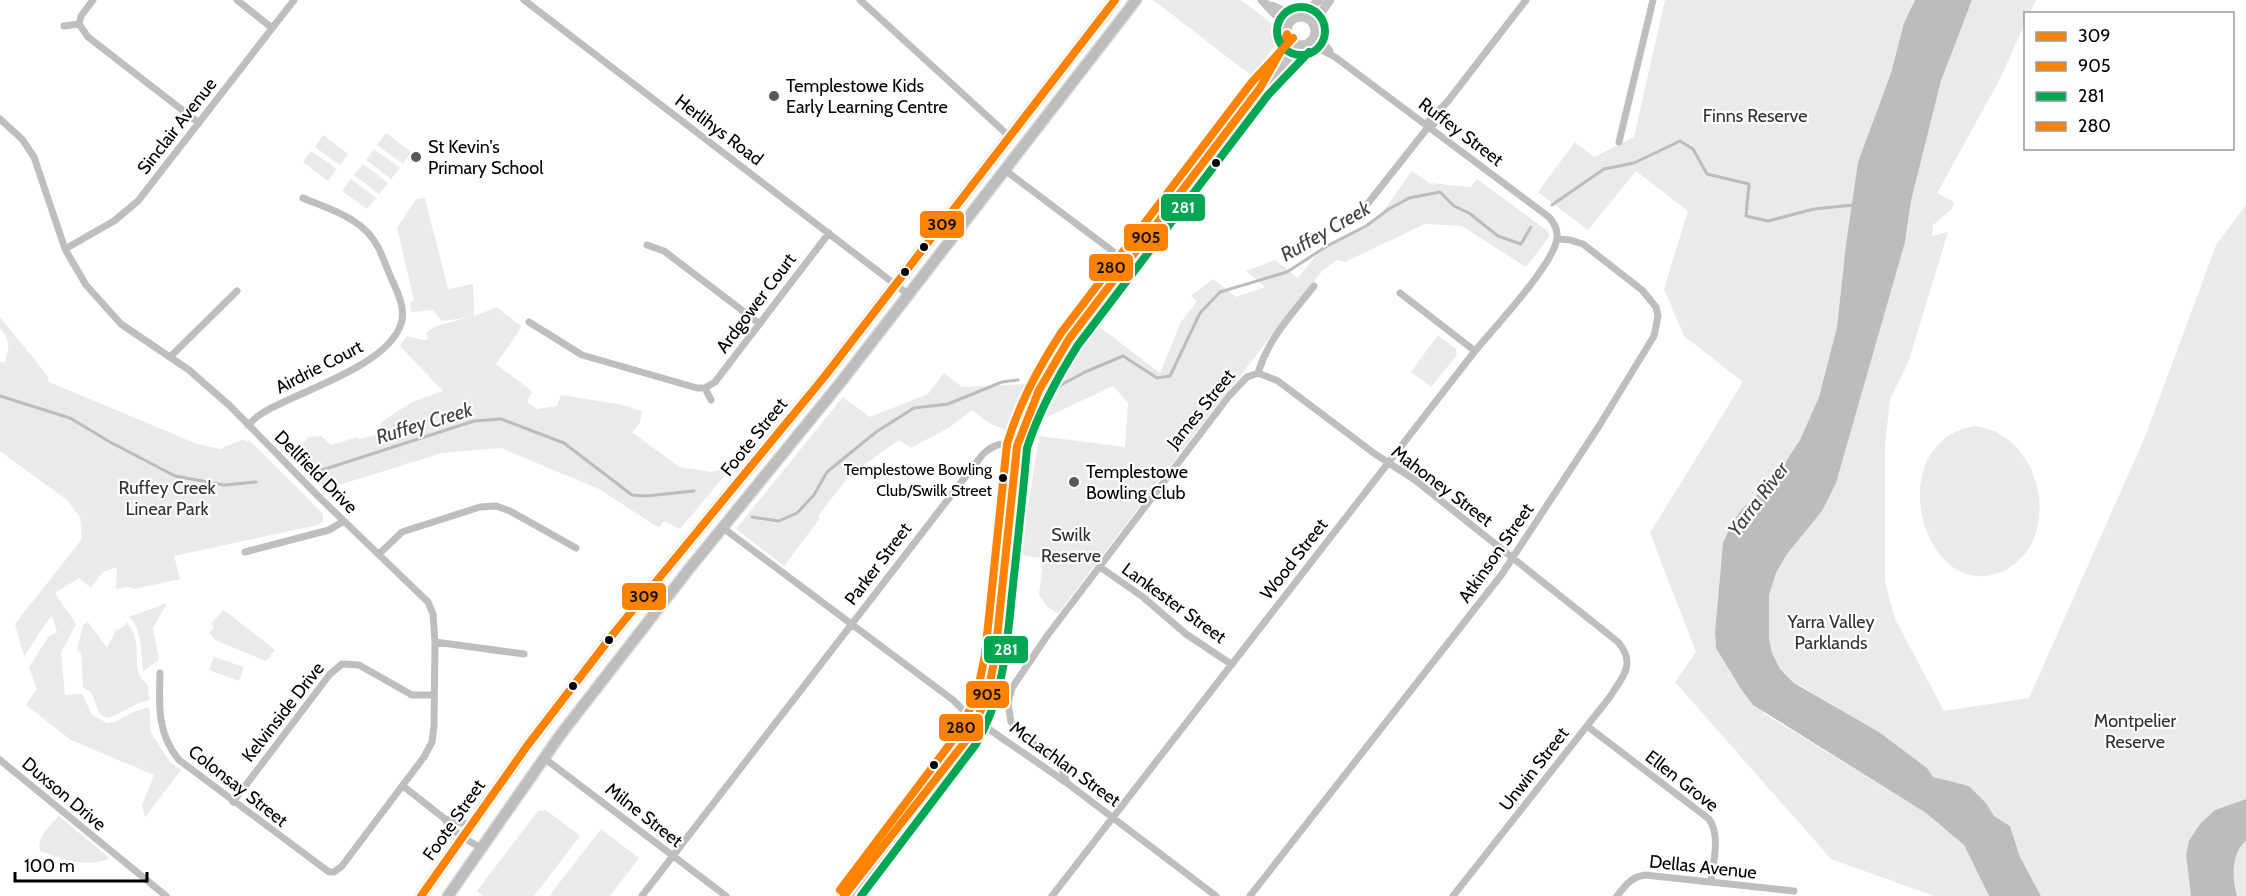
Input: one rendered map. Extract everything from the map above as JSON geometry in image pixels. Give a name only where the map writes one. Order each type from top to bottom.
[{"type":"main road","name":"Foote Street","points":[[421,896],[527,746],[654,582],[783,429],[1115,0]]},
{"type":"main road","name":"Foote Street","points":[[448,896],[544,758],[612,667],[909,295],[1136,0]]},
{"type":"main road","points":[[1262,0],[1308,19],[1314,28]]},
{"type":"main road","points":[[1262,0],[1278,17],[1292,42],[1304,44]]},
{"type":"main road","points":[[846,896],[959,751],[978,720],[988,691],[995,657],[1017,446],[1021,431],[1049,370],[1069,339],[1260,87],[1282,49],[1289,24],[1319,0]]},
{"type":"main road","points":[[1260,87],[1304,44],[1330,0]]},
{"type":"main road","points":[[710,517],[723,528]]},
{"type":"main road","points":[[527,746],[544,758]]},
{"type":"street","points":[[93,0],[81,16],[79,24],[88,37],[200,123]]},
{"type":"street","points":[[237,0],[272,28]]},
{"type":"street","name":"Sinclair Avenue","points":[[65,249],[103,228],[130,208],[158,177],[294,0]]},
{"type":"street","name":"Herlihys Road","points":[[524,0],[909,295]]},
{"type":"street","points":[[860,0],[1010,137]]},
{"type":"street","points":[[1353,217],[1369,202],[1526,0]]},
{"type":"street","points":[[1619,142],[1653,0]]},
{"type":"street","points":[[64,26],[79,24]]},
{"type":"street","name":"Ruffey Street","points":[[1314,28],[1335,57]]},
{"type":"street","name":"Ruffey Street","points":[[1304,44],[1335,57],[1549,217],[1555,224],[1557,239]]},
{"type":"street","name":"Dellfield Drive","points":[[0,119],[22,138],[34,157],[65,249],[86,285],[121,324],[197,377],[428,602],[433,614],[435,642],[432,742],[403,786],[342,866],[334,872],[324,870]]},
{"type":"street","points":[[1005,170],[1127,262]]},
{"type":"street","name":"Airdrie Court","points":[[248,425],[264,411],[367,362],[388,346],[402,322],[403,312],[399,297],[377,245],[370,235],[361,225],[303,198]]},
{"type":"street","name":"Ardgower Court","points":[[705,388],[715,382],[829,233]]},
{"type":"street","name":"Wood Street","points":[[1052,896],[1537,273],[1553,250],[1557,239]]},
{"type":"street","name":"Atkinson Street","points":[[1250,896],[1502,574],[1618,397],[1648,347],[1657,326],[1658,316],[1656,307],[1642,290],[1583,244],[1557,239]]},
{"type":"street","points":[[647,245],[664,251],[760,324]]},
{"type":"street","name":"James Street","points":[[1067,783],[1060,764],[1011,722],[1008,713],[1008,699],[1019,674],[1239,384],[1252,374],[1258,373],[1274,336],[1314,286]]},
{"type":"street","points":[[170,357],[237,291]]},
{"type":"street","points":[[1400,293],[1475,351]]},
{"type":"street","points":[[529,322],[561,344],[593,359],[697,388],[705,388],[711,400]]},
{"type":"street","name":"Mahoney Street","points":[[1258,373],[1278,381],[1375,454],[1415,480],[1618,642],[1627,656]]},
{"type":"street","name":"Parker Street","points":[[642,896],[983,454],[992,446],[1005,443],[1017,446]]},
{"type":"street","points":[[379,554],[402,532],[480,507],[496,506],[510,511],[576,548]]},
{"type":"street","points":[[245,552],[329,530],[344,521]]},
{"type":"street","name":"McLachlan Street","points":[[723,528],[1216,896]]},
{"type":"street","name":"Lankester Street","points":[[1100,567],[1143,597],[1186,633],[1231,664]]},
{"type":"street","points":[[435,642],[524,654]]},
{"type":"street","name":"Unwin Street","points":[[1453,896],[1622,679],[1628,664],[1627,656]]},
{"type":"street","name":"Kelvinside Drive","points":[[233,802],[330,674],[342,664],[359,664],[412,695],[433,695]]},
{"type":"street","name":"Colonsay Street","points":[[160,673],[161,721],[164,738],[170,750],[179,760],[324,870]]},
{"type":"street","name":"Ellen Grove","points":[[1587,726],[1709,819],[1716,835],[1711,882]]},
{"type":"street","name":"Milne Street","points":[[544,758],[726,896]]},
{"type":"street","name":"Duxson Drive","points":[[0,760],[166,896]]},
{"type":"street","points":[[403,786],[445,819],[463,837],[481,848]]},
{"type":"street","points":[[445,819],[471,825]]},
{"type":"street","name":"Dellas Avenue","points":[[1617,896],[1635,876],[1645,875],[1794,891]]},
{"type":"green space","points":[[1153,0],[1241,0],[1275,26],[1278,41],[1252,76]]},
{"type":"green space","name":"Finns Reserve","points":[[1665,0],[1915,0],[1904,23],[1891,73],[1858,162],[1837,327],[1819,397],[1800,440],[1775,478],[1742,509],[1723,543],[1715,632],[1716,648],[1765,714],[1926,813],[1964,845],[1989,896],[1934,896],[1831,859],[1675,682],[1696,652],[1650,533],[1743,382],[1684,336],[1664,289],[1688,211],[1636,171],[1588,230],[1538,192],[1575,142],[1594,157],[1634,137]]},
{"type":"green space","name":"Montpelier Reserve","points":[[1972,0],[2036,0],[2030,12],[2024,12],[2024,25],[2000,79],[1937,193],[1954,202],[1952,209],[1933,225],[1932,236],[1948,232],[1908,363],[1890,399],[1885,446],[1885,582],[1895,619],[1944,711],[2029,698],[2145,437],[2216,245],[2246,205],[2246,799],[2215,810],[2186,855],[2191,896],[2041,896],[2020,857],[2010,826],[1994,816],[1986,803],[1969,786],[1933,777],[1927,768],[1879,732],[1794,682],[1780,669],[1772,653],[1769,638],[1769,595],[1776,573],[1787,554],[1822,511],[1836,483],[1905,242],[1911,201],[1941,81]]},
{"type":"green space","points":[[386,133],[411,152],[403,164],[377,145]]},
{"type":"green space","points":[[323,135],[348,154],[340,165],[315,147]]},
{"type":"green space","points":[[374,149],[400,168],[391,179],[366,160]]},
{"type":"green space","points":[[311,151],[337,169],[328,181],[303,162]]},
{"type":"green space","points":[[363,164],[388,183],[379,194],[354,175]]},
{"type":"green space","name":"Swilk Reserve","points":[[1412,171],[1429,183],[1471,187],[1477,179],[1549,232],[1549,237],[1526,267],[1462,226],[1425,224],[1345,262],[1337,260],[1323,270],[1058,614],[1047,606],[1039,595],[1043,558],[1018,555],[1024,509],[1028,509],[1039,436],[1125,447],[1128,403],[1113,386],[1047,417],[1050,393],[1096,324],[1160,373],[1181,322],[1197,301],[1191,296],[1213,279],[1236,297],[1265,287],[1246,271],[1275,260],[1298,278],[1319,251],[1379,217]]},
{"type":"green space","points":[[351,179],[376,198],[367,209],[342,191]]},
{"type":"green space","points":[[425,198],[448,289],[473,284],[474,316],[497,307],[522,327],[496,364],[532,391],[527,402],[537,409],[557,406],[561,395],[618,404],[642,411],[640,423],[632,432],[679,467],[711,472],[732,467],[680,529],[664,521],[659,528],[599,489],[501,448],[442,453],[326,489],[291,454],[290,452],[296,445],[298,447],[309,437],[321,436],[331,445],[379,434],[381,422],[412,402],[443,391],[400,346],[407,336],[428,339],[426,333],[436,326],[466,318],[442,321],[433,310],[411,312],[410,302],[414,300],[397,228],[416,199]]},
{"type":"green space","name":"Ruffey Creek Linear Park","points":[[0,317],[47,375],[49,382],[197,444],[220,449],[244,439],[246,442],[249,440],[323,514],[323,521],[318,525],[174,556],[180,579],[134,589],[128,587],[116,589],[117,567],[103,572],[91,588],[79,578],[55,593],[76,624],[61,653],[65,695],[82,694],[92,715],[107,723],[115,722],[133,712],[149,707],[151,733],[170,762],[181,770],[145,817],[142,805],[154,775],[71,740],[26,705],[37,689],[29,667],[49,636],[57,632],[52,616],[24,657],[15,624],[82,539],[80,517],[67,500],[0,451],[0,361],[4,363],[8,345],[0,328]]},
{"type":"green space","points":[[1438,335],[1456,349],[1457,355],[1431,387],[1411,372]]},
{"type":"green space","points":[[944,373],[962,387],[1030,384],[1011,432],[989,423],[972,410],[950,427],[911,448],[899,440],[850,475],[818,516],[820,518],[784,566],[736,529],[843,397],[870,417],[928,394]]},
{"type":"green space","points":[[1974,426],[1992,430],[2007,439],[2020,452],[2030,467],[2039,502],[2039,520],[2028,550],[2013,565],[1995,574],[1969,575],[1947,563],[1931,541],[1922,515],[1920,486],[1928,459],[1945,438]]},
{"type":"green space","points":[[167,603],[153,628],[159,660],[143,671],[139,635],[129,617]]},
{"type":"green space","points":[[224,610],[275,650],[266,661],[217,641],[209,633],[214,627],[211,623]]},
{"type":"green space","points":[[88,622],[107,648],[116,630],[122,628],[127,622],[136,642],[139,674],[148,685],[149,700],[111,717],[107,718],[100,714],[91,692],[83,687],[81,653],[77,650],[83,625]]},
{"type":"green space","points":[[214,657],[244,667],[239,681],[209,670]]},
{"type":"green space","points":[[546,810],[580,836],[534,896],[483,896],[477,891],[538,811]]},
{"type":"green space","points":[[59,816],[108,857],[107,860],[81,863],[40,851],[42,836]]},
{"type":"green space","points":[[601,829],[639,858],[610,896],[551,896],[550,895]]},
{"type":"green space","points":[[2246,841],[2246,896],[2234,896],[2235,859]]},
{"type":"water","name":"Yarra River","points":[[1915,0],[1972,0],[1941,81],[1911,201],[1905,242],[1836,483],[1822,511],[1787,554],[1776,573],[1769,595],[1769,638],[1772,653],[1780,669],[1794,683],[1879,732],[1927,768],[1933,777],[1969,786],[1986,803],[1994,816],[2010,826],[2020,857],[2041,896],[1989,896],[1964,845],[1926,813],[1753,705],[1716,648],[1715,632],[1723,543],[1742,509],[1775,478],[1800,440],[1819,397],[1837,327],[1858,162],[1891,73],[1904,23]]},
{"type":"water","points":[[2246,799],[2246,841],[2238,852],[2234,867],[2237,896],[2191,896],[2186,855],[2189,841],[2200,824],[2215,810]]},
{"type":"waterway","name":"Ruffey Creek","points":[[1552,205],[1604,169],[1634,163],[1680,141],[1693,149],[1707,174],[1749,184],[1746,216],[1768,221],[1814,209],[1853,205]]},
{"type":"waterway","name":"Ruffey Creek","points":[[1059,386],[1123,356],[1157,378],[1170,376],[1200,313],[1220,292],[1287,272],[1409,198],[1440,192],[1454,206],[1469,213],[1498,236],[1521,244],[1531,227]]},
{"type":"waterway","name":"Ruffey Creek","points":[[752,517],[779,521],[797,513],[814,495],[827,472],[876,432],[914,408],[948,404],[1002,382],[1018,380]]},
{"type":"waterway","name":"Ruffey Creek","points":[[0,396],[70,418],[175,476],[224,485],[256,482]]},
{"type":"waterway","name":"Ruffey Creek","points":[[322,470],[474,421],[501,419],[564,443],[632,495],[646,496],[694,491]]},
{"type":"transit line","name":"309","points":[[421,896],[527,746],[614,633],[825,376],[1115,0]]},
{"type":"transit line","name":"281","points":[[1296,7],[1306,7],[1318,14],[1325,26],[1325,31],[1325,36],[1318,48],[1306,55],[1296,55],[1281,44],[1277,36],[1277,26],[1288,11],[1296,7]]},
{"type":"transit line","name":"905","points":[[844,896],[968,738],[987,697],[995,657],[1017,446],[1039,390],[1069,339],[1260,88],[1282,49],[1287,34]]},
{"type":"transit line","name":"280","points":[[840,890],[959,732],[977,694],[985,655],[1007,444],[1017,415],[1037,373],[1061,333],[1252,82],[1293,38]]},
{"type":"transit line","name":"281","points":[[861,896],[976,744],[986,725],[999,687],[1006,647],[1027,448],[1056,382],[1078,345],[1268,95],[1309,52]]},
{"type":"place","name":"Templestowe Kids Early Learning Centre","points":[[774,96]]},
{"type":"place","name":"St Kevin's Primary School","points":[[416,157]]},
{"type":"place","name":"Templestowe Bowling Club/Swilk Street","points":[[1003,478]]},
{"type":"place","name":"Templestowe Bowling Club","points":[[1074,482]]},
{"type":"park label","name":"Yarra Valley Parklands","points":[[1831,632]]}]
